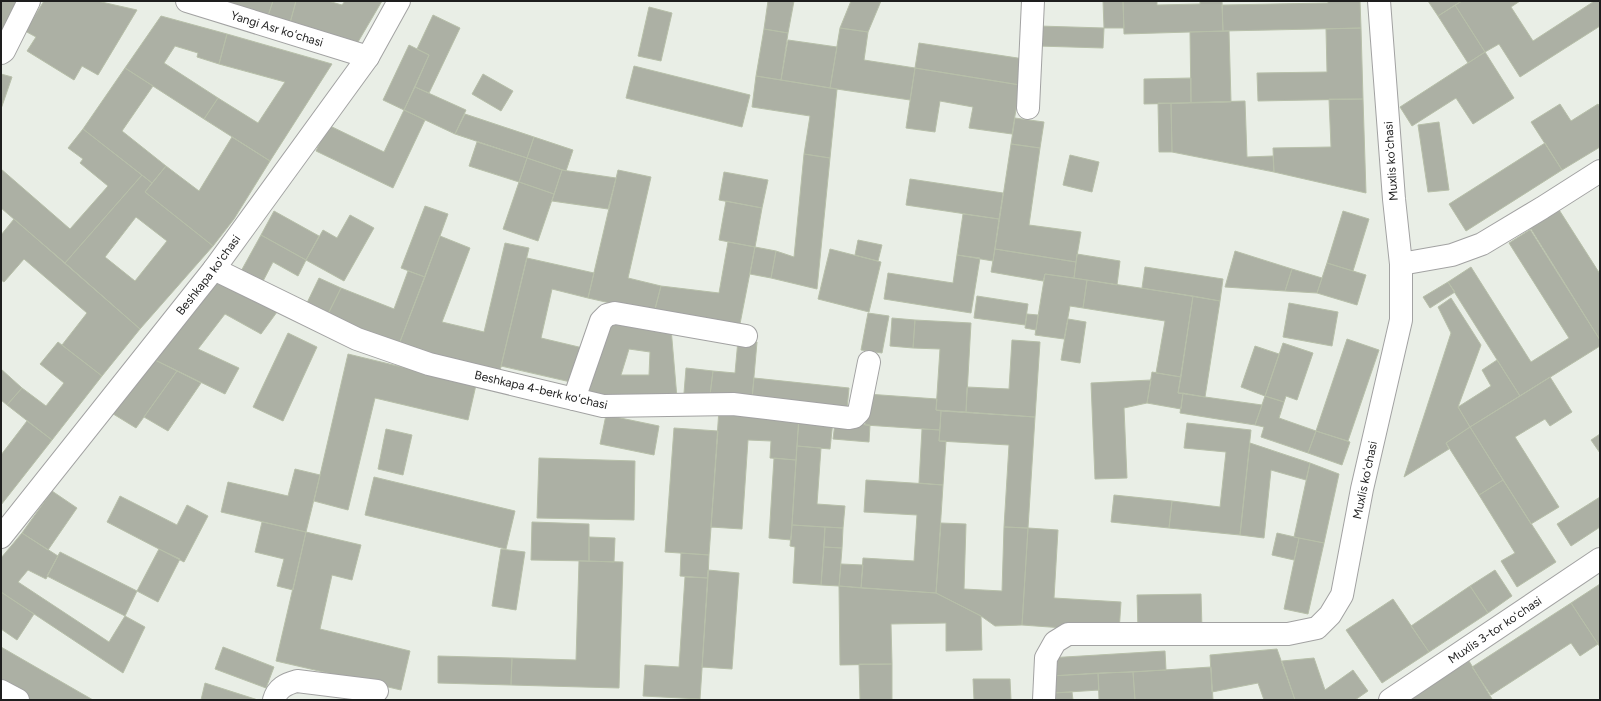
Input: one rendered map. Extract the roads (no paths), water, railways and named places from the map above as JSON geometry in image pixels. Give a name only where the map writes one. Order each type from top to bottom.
[{"type":"street","points":[[1,52],[4,51],[29,1]]},
{"type":"street","name":"Yangi Asr koʻchasi","points":[[187,1],[368,57]]},
{"type":"street","name":"Beshkapa ko'chasi","points":[[1,537],[214,269],[368,57],[399,1]]},
{"type":"street","points":[[1028,108],[1033,1]]},
{"type":"street","name":"Muxlis koʻchasi","points":[[1044,700],[1046,658],[1055,642],[1068,634],[1288,634],[1317,628],[1330,615],[1342,595],[1362,489],[1401,320],[1401,264],[1394,199],[1379,1]]},
{"type":"street","points":[[1401,264],[1452,255],[1482,244],[1542,208],[1600,170]]},
{"type":"street","name":"Beshkapa 4-berk koʻchasi","points":[[214,269],[364,341],[429,364],[603,406],[733,404],[849,418],[854,417],[859,412],[870,362]]},
{"type":"street","points":[[574,399],[602,321],[607,315],[616,313],[746,336]]},
{"type":"street","name":"Muxlis 3-tor koʻchasi","points":[[1390,700],[1600,559]]},
{"type":"street","points":[[274,700],[276,694],[285,684],[297,681],[377,691]]},
{"type":"street","points":[[1,691],[18,700]]}]
